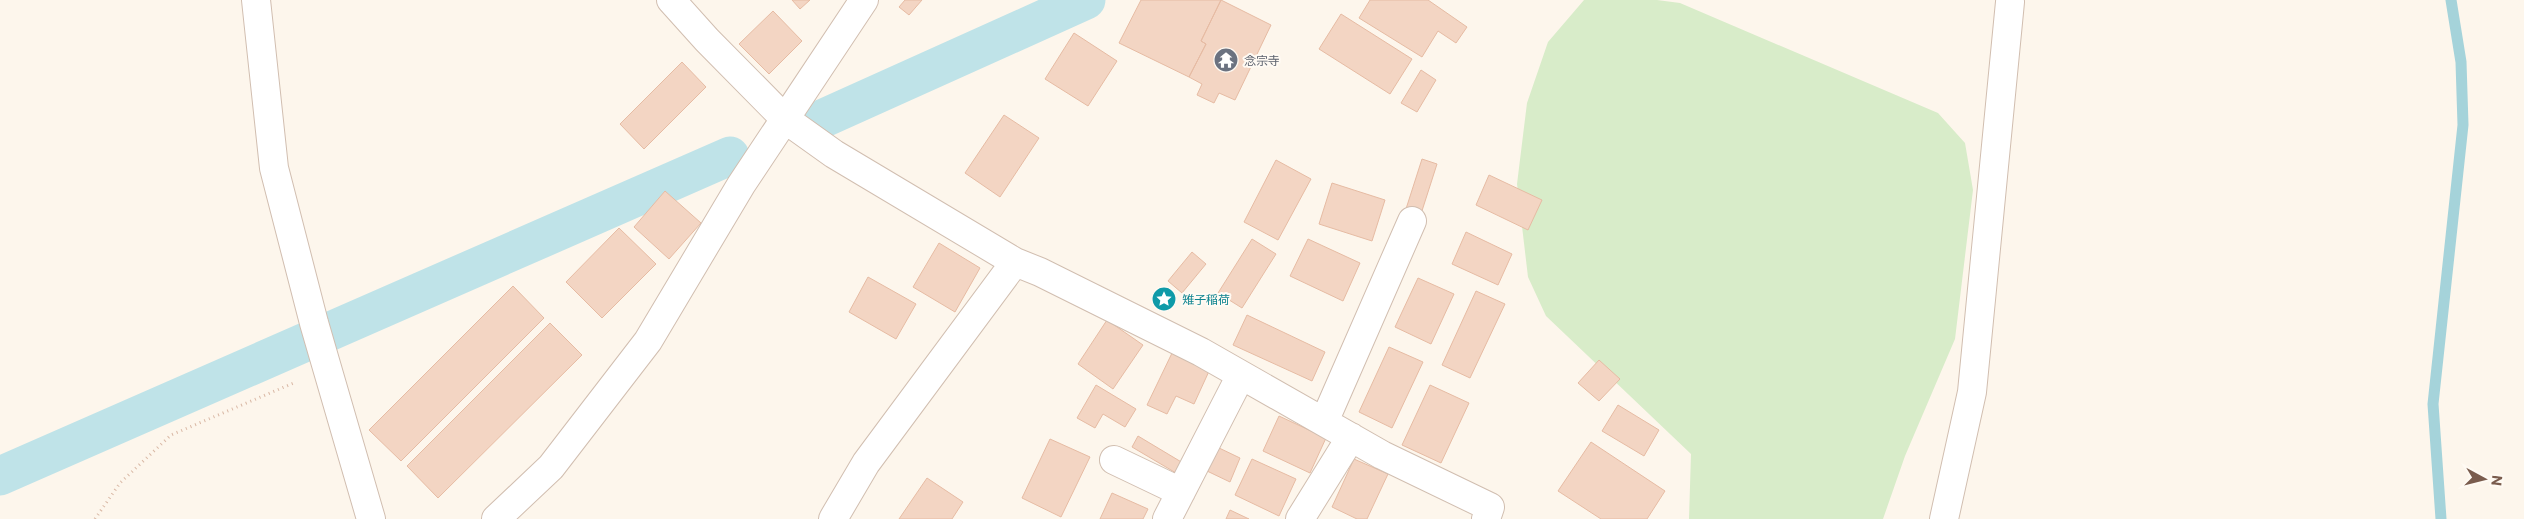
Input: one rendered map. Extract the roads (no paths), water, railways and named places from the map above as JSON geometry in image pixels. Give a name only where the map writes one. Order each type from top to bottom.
[{"type":"street","points":[[256,0],[274,168],[321,345],[371,519]]},
{"type":"street","points":[[672,0],[707,40],[785,119],[834,154],[1015,262],[1040,272],[1200,352],[1351,437],[1490,507],[1486,519]]},
{"type":"street","points":[[510,515],[551,467],[648,341],[741,186],[864,0]]},
{"type":"street","points":[[1944,519],[1972,392],[2010,2]]},
{"type":"street","points":[[1324,422],[1412,221]]},
{"type":"street","points":[[833,519],[866,464],[1015,262]]},
{"type":"street","points":[[1168,519],[1241,375]]},
{"type":"street","points":[[1300,519],[1351,437]]},
{"type":"street","points":[[1114,460],[1182,492]]},
{"type":"waterway","points":[[824,118],[1086,0]]},
{"type":"waterway","points":[[2441,519],[2433,404],[2463,125],[2461,62],[2451,0]]},
{"type":"waterway","points":[[0,476],[730,156]]},
{"type":"place","name":"念宗寺","points":[[1226,60]]},
{"type":"place","name":"雉子稲荷","points":[[1164,299]]}]
